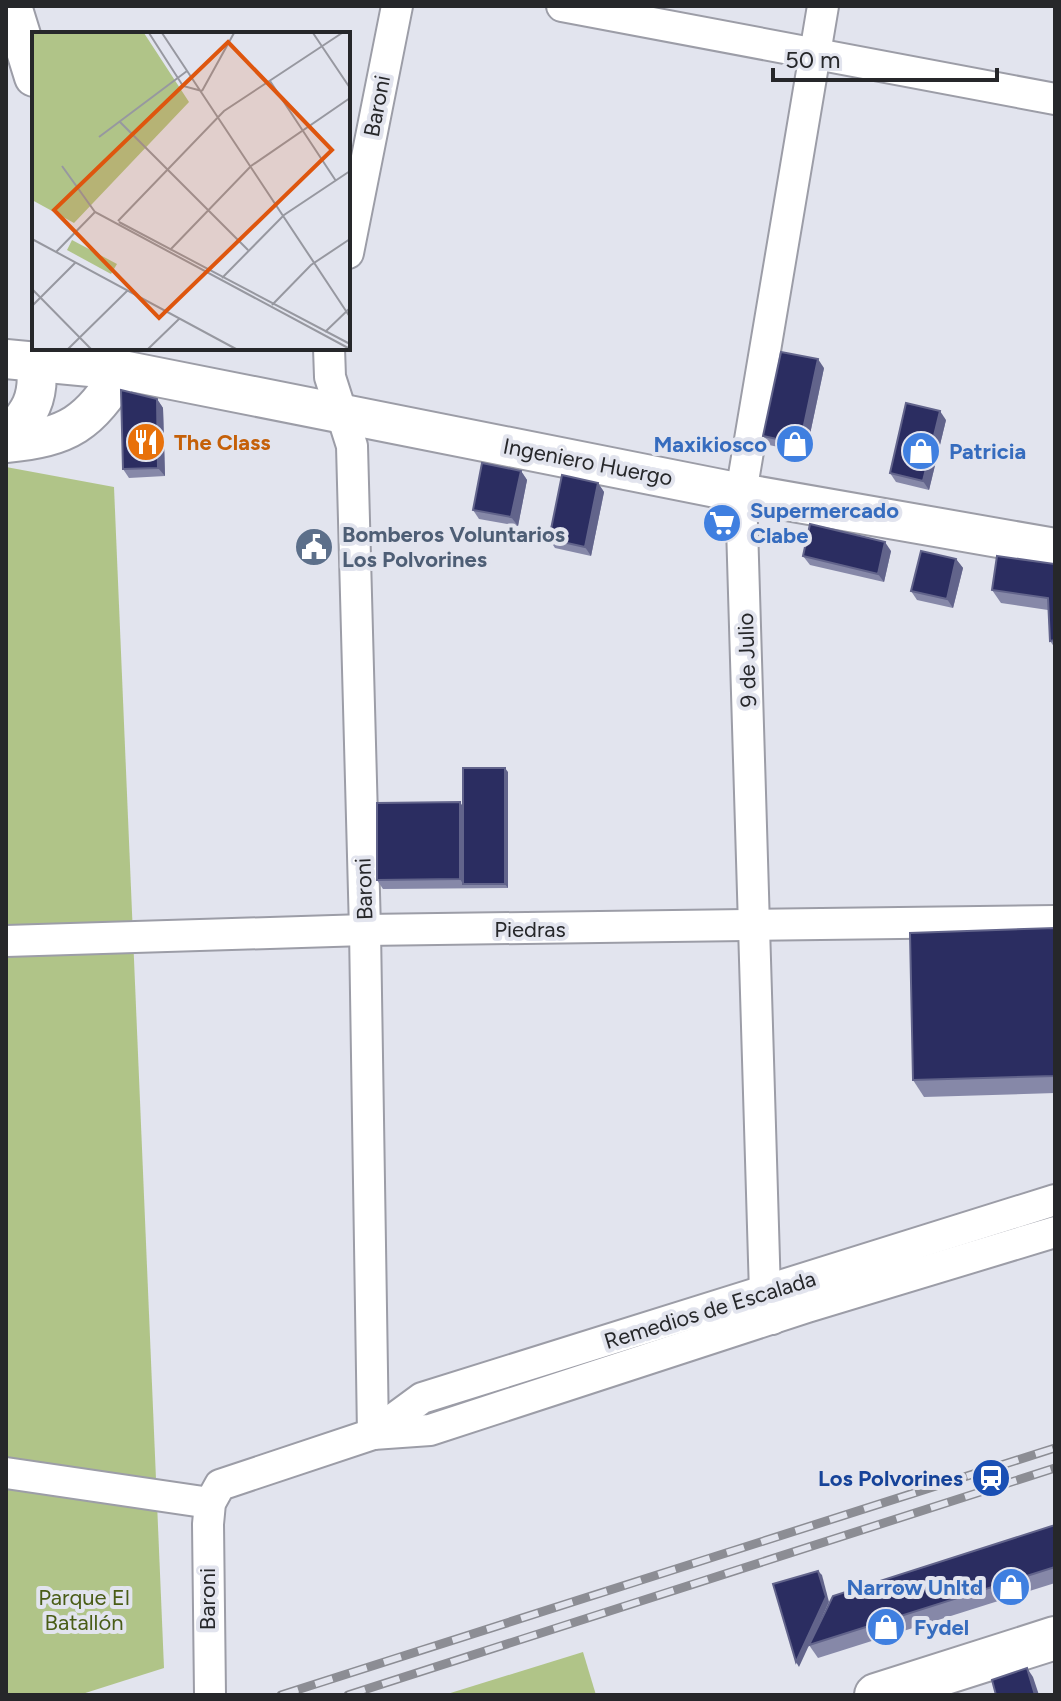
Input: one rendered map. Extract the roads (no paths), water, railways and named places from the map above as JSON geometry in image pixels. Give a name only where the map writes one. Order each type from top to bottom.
[{"type":"main road","points":[[876,1695],[1055,1638]]},
{"type":"street","points":[[12,6],[32,71]]},
{"type":"street","name":"Baroni","points":[[350,243],[397,6]]},
{"type":"street","points":[[562,6],[1055,99]]},
{"type":"street","name":"9 de Julio","points":[[769,1306],[741,493],[823,6]]},
{"type":"street","name":"Baroni","points":[[329,350],[330,377],[352,446],[365,930],[373,1434]]},
{"type":"street","points":[[6,441],[63,433],[88,416],[121,359]]},
{"type":"street","name":"Ingeniero Huergo","points":[[21,361],[121,359],[342,413],[741,493],[1055,548]]},
{"type":"street","points":[[6,441],[33,404],[39,388],[21,361]]},
{"type":"street","name":"Piedras","points":[[6,941],[365,930],[757,928],[1055,921]]},
{"type":"street","name":"Remedios de Escalada","points":[[769,1306],[1055,1200]]},
{"type":"street","name":"Remedios de Escalada","points":[[210,1503],[220,1485],[373,1434],[422,1398],[1055,1232]]},
{"type":"street","points":[[6,1473],[210,1503]]},
{"type":"street","name":"Baroni","points":[[210,1503],[207,1634],[210,1695]]},
{"type":"railway","points":[[281,1695],[1055,1448]]},
{"type":"railway","points":[[348,1695],[1055,1468]]},
{"type":"place","name":"The Class","points":[[146,442]]},
{"type":"place","name":"Maxikiosco","points":[[795,444]]},
{"type":"place","name":"Patricia","points":[[921,451]]},
{"type":"place","name":"Supermercado Clabe","points":[[722,523]]},
{"type":"place","name":"Bomberos Voluntarios Los Polvorines","points":[[314,547]]},
{"type":"place","name":"Los Polvorines","points":[[991,1478]]},
{"type":"place","name":"Narrow Unltd","points":[[1011,1587]]},
{"type":"place","name":"Fydel","points":[[886,1627]]},
{"type":"park label","name":"Parque El Batallón","points":[[84,1610]]}]
